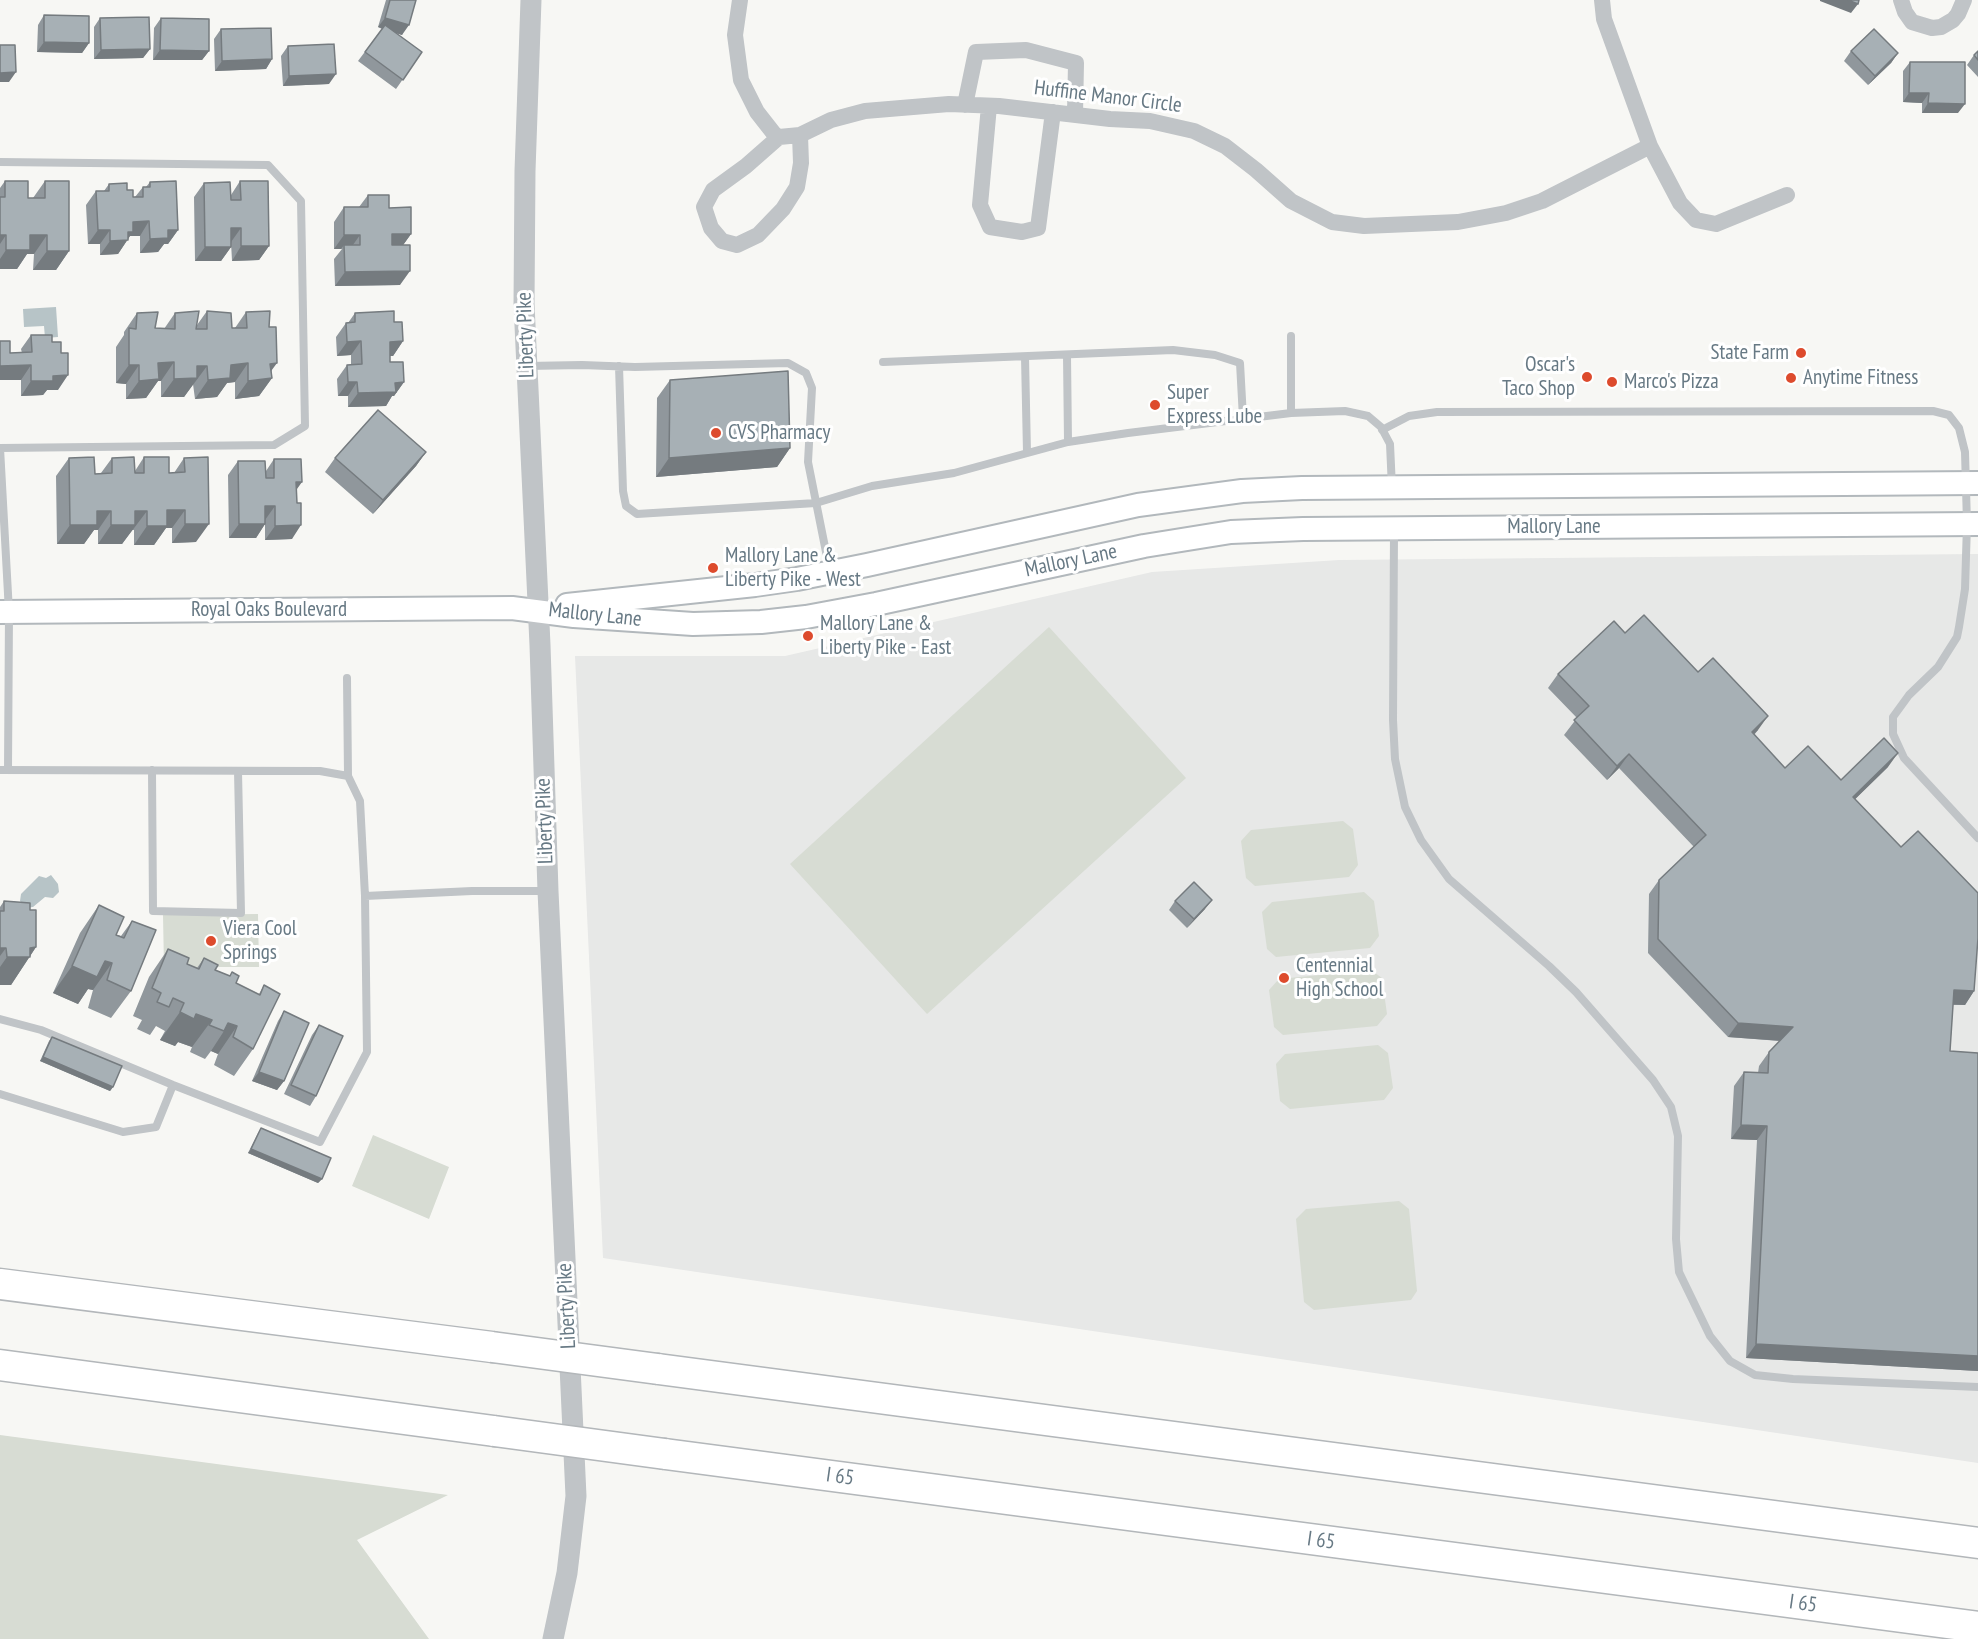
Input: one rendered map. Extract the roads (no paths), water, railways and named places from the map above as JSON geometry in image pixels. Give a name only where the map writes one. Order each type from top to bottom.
[{"type":"highway","points":[[0,1284],[1978,1543]]},
{"type":"highway","name":"I 65","points":[[0,1365],[1978,1628]]},
{"type":"main road","name":"Mallory Lane","points":[[539,610],[574,604],[755,585],[830,572],[1138,505],[1242,491],[1302,488],[1972,483]]},
{"type":"main road","points":[[1392,489],[1394,528]]},
{"type":"main road","name":"Mallory Lane","points":[[539,610],[574,616],[693,624],[761,622],[806,617],[1144,546],[1232,532],[1394,528],[1973,524]]},
{"type":"main road","name":"Royal Oaks Boulevard","points":[[4,612],[500,608],[539,610]]},
{"type":"street","name":"Liberty Pike","points":[[531,0],[525,171],[524,304],[576,1496],[567,1573],[553,1639]]},
{"type":"street","points":[[740,0],[735,35],[741,80],[757,112],[779,137],[746,166],[713,190],[704,207],[711,228],[722,241],[737,244],[758,235],[783,209],[797,187],[801,163],[800,135]]},
{"type":"street","points":[[1602,0],[1604,19],[1650,146],[1680,203],[1696,220],[1716,224],[1787,195]]},
{"type":"street","points":[[1901,0],[1912,22],[1932,28],[1941,27],[1953,20],[1964,0]]},
{"type":"street","points":[[965,105],[976,52],[1026,50],[1076,63],[1075,114]]},
{"type":"street","name":"Huffine Manor Circle","points":[[779,137],[800,135],[831,120],[865,111],[949,104],[1150,121],[1194,131],[1225,146],[1291,201],[1332,222],[1364,226],[1458,222],[1506,213],[1542,201],[1650,146]]},
{"type":"street","points":[[989,106],[980,206],[990,227],[1022,232],[1038,228],[1053,112]]},
{"type":"lane","points":[[0,162],[268,165],[302,201],[305,426],[274,445],[0,447],[4,612],[4,770],[320,771],[348,777]]},
{"type":"lane","points":[[1291,336],[1291,413]]},
{"type":"lane","points":[[883,363],[1173,350],[1215,355],[1240,363],[1243,418]]},
{"type":"lane","points":[[1067,355],[1068,442]]},
{"type":"lane","points":[[1025,357],[1027,453]]},
{"type":"lane","points":[[527,366],[788,363],[806,373],[812,388],[808,462],[830,572]]},
{"type":"lane","points":[[619,366],[623,491],[626,506],[637,514],[816,503],[872,486],[954,473],[1068,442],[1243,418],[1345,411],[1368,416],[1383,430],[1390,444],[1392,489]]},
{"type":"lane","points":[[1383,430],[1409,416],[1437,412],[1933,411],[1949,415],[1959,428],[1972,483],[1973,524],[1957,637],[1938,667],[1909,695],[1893,717],[1893,734],[1904,758],[1978,838]]},
{"type":"lane","points":[[1394,528],[1393,720],[1395,759],[1405,807],[1421,840],[1449,879],[1576,992],[1653,1080],[1671,1107],[1678,1136],[1676,1239],[1679,1272],[1710,1336],[1730,1361],[1755,1375],[1978,1388]]},
{"type":"lane","points":[[0,1019],[41,1030],[172,1085],[320,1142],[367,1052],[365,896],[360,801],[348,777],[347,678]]},
{"type":"lane","points":[[152,770],[153,911],[241,913],[238,771]]},
{"type":"lane","points":[[365,896],[472,891],[548,891]]},
{"type":"lane","points":[[0,1094],[123,1132],[156,1127],[172,1085]]},
{"type":"place","name":"State Farm","points":[[1801,353]]},
{"type":"place","name":"Oscar's Taco Shop","points":[[1587,377]]},
{"type":"place","name":"Anytime Fitness","points":[[1791,378]]},
{"type":"place","name":"Marco's Pizza","points":[[1612,382]]},
{"type":"place","name":"Super Express Lube","points":[[1155,405]]},
{"type":"place","name":"CVS Pharmacy","points":[[716,433]]},
{"type":"place","name":"Mallory Lane & Liberty Pike - West","points":[[713,568]]},
{"type":"place","name":"Mallory Lane & Liberty Pike - East","points":[[808,636]]},
{"type":"place","name":"Viera Cool Springs","points":[[211,941]]},
{"type":"place","name":"Centennial High School","points":[[1284,978]]}]
